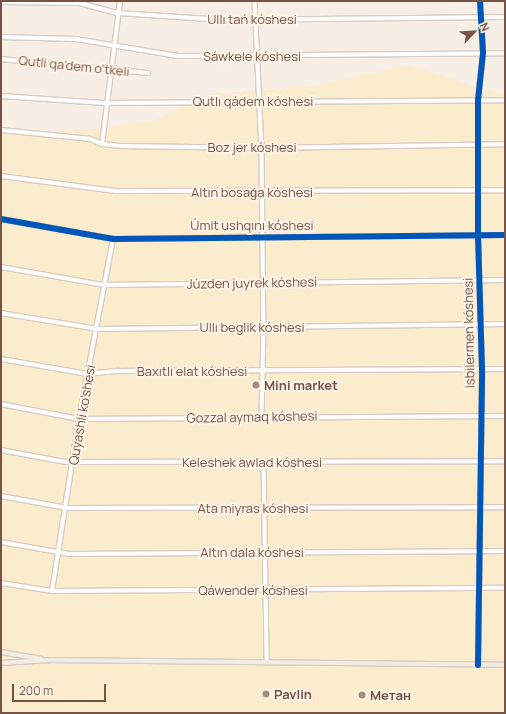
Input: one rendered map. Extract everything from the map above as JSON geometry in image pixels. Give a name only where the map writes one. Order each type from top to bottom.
[{"type":"main road","points":[[1,652],[51,660]]},
{"type":"main road","points":[[1,663],[51,660],[505,665]]},
{"type":"street","points":[[102,144],[120,1]]},
{"type":"street","points":[[255,1],[260,56],[262,148],[262,282],[264,328],[262,417]]},
{"type":"street","name":"Isbilermen kóshesi","points":[[478,665],[481,588],[480,416],[482,369],[478,235],[480,144],[478,100],[483,53],[480,1]]},
{"type":"street","name":"Ullı tań kóshesi","points":[[1,2],[80,3],[118,13],[256,20],[505,17]]},
{"type":"street","name":"Sáwkele kóshesi","points":[[1,37],[76,39],[114,47],[178,56],[505,53]]},
{"type":"street","name":"Qutli qa'dem o'tkeli","points":[[1,58],[110,71],[148,73]]},
{"type":"street","name":"Qutlı qádem kóshesi","points":[[1,96],[106,103],[505,100]]},
{"type":"street","name":"Boz jer kóshesi","points":[[1,130],[91,139],[102,144],[262,148],[505,144]]},
{"type":"street","name":"Altın bosaǵa kóshesi","points":[[1,176],[115,192],[262,193],[505,190]]},
{"type":"street","name":"Úmit ushqını kóshesi","points":[[1,219],[113,239],[505,235]]},
{"type":"street","name":"Quyashli ko'shesi","points":[[52,591],[57,553],[67,508],[79,419],[98,329],[104,285],[113,239]]},
{"type":"street","name":"Júzden juyrek kóshesi","points":[[1,267],[104,285],[479,279],[505,280]]},
{"type":"street","name":"Ullı beglik kóshesi","points":[[1,313],[98,329],[505,324]]},
{"type":"street","name":"Baxıtlı elat kóshesi","points":[[1,359],[88,374],[118,371],[263,372],[505,369]]},
{"type":"street","name":"Gozzal aymaq kóshesi","points":[[1,404],[79,419],[505,416]]},
{"type":"street","name":"Keleshek awlad kóshesi","points":[[1,450],[74,462],[505,461]]},
{"type":"street","points":[[264,462],[264,551],[267,662]]},
{"type":"street","name":"Ata miyras kóshesi","points":[[1,496],[67,508],[505,506]]},
{"type":"street","name":"Altın dala kóshesi","points":[[1,542],[57,553],[505,551]]},
{"type":"street","name":"Qáwender kóshesi","points":[[1,583],[52,591],[505,588]]},
{"type":"sand","points":[[408,65],[505,95],[505,713],[1,713],[1,134],[95,129],[154,120],[213,94],[308,87]]},
{"type":"cycle path","points":[[478,665],[482,369],[478,235],[478,100],[483,53],[480,1]]},
{"type":"cycle path","points":[[1,219],[113,239],[505,235]]},
{"type":"place","name":"Mini market","points":[[256,385]]},
{"type":"place","name":"Pavlin","points":[[266,694]]},
{"type":"place","name":"Метан","points":[[362,695]]}]
